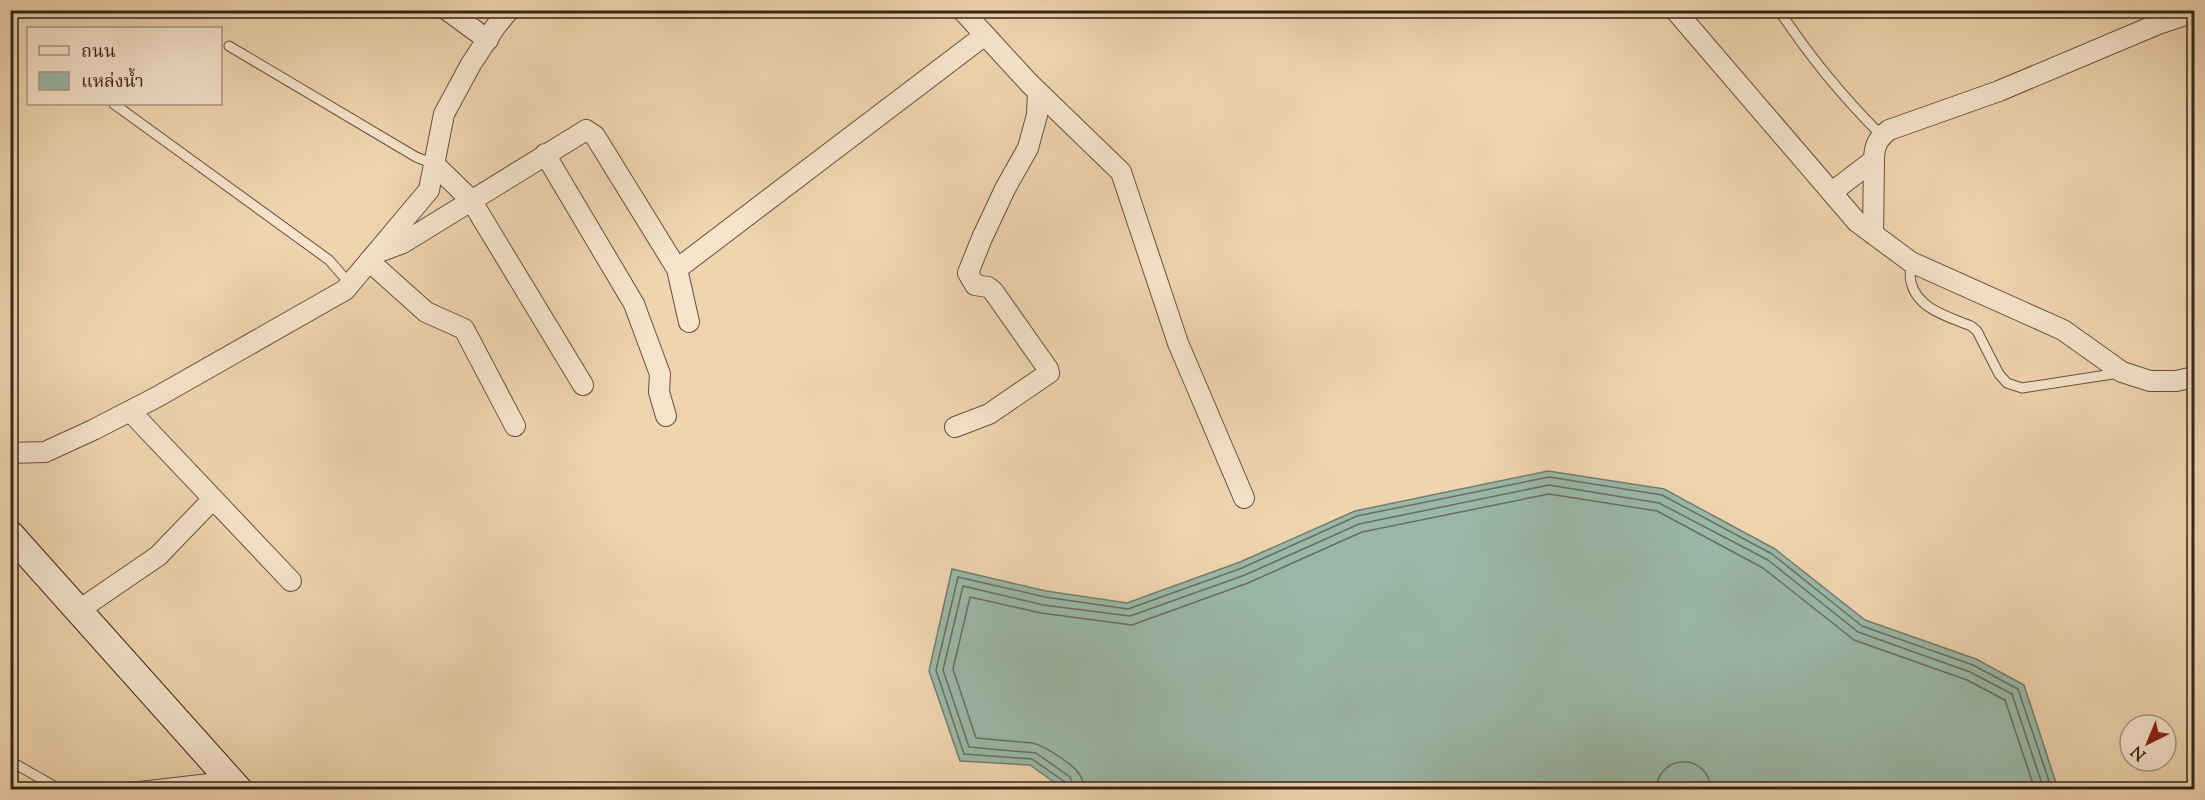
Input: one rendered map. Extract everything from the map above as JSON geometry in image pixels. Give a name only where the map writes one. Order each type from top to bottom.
[{"type":"street","points":[[447,10],[488,40]]},
{"type":"street","points":[[10,453],[45,452],[130,411],[345,290],[429,190],[444,114],[471,64],[509,10]]},
{"type":"street","points":[[962,10],[1038,93],[1121,172],[1178,343],[1244,498]]},
{"type":"street","points":[[1675,10],[1857,222],[1911,262],[2063,330],[2122,372],[2150,381],[2194,378]]},
{"type":"street","points":[[1873,234],[1874,150],[1881,135],[1889,130],[1999,91],[2158,24],[2194,12]]},
{"type":"street","points":[[676,268],[985,35]]},
{"type":"street","points":[[955,427],[988,414],[1049,373],[993,291],[988,287],[975,285],[968,273],[1005,189],[1028,148],[1037,115],[1038,93]]},
{"type":"street","points":[[372,257],[403,243],[586,130],[595,136],[676,268],[689,322]]},
{"type":"street","points":[[545,154],[634,304],[660,374],[659,392],[666,416]]},
{"type":"street","points":[[1832,192],[1874,160]]},
{"type":"street","points":[[434,164],[471,200],[583,385]]},
{"type":"street","points":[[372,257],[426,312],[464,329],[515,426]]},
{"type":"street","points":[[130,411],[291,581]]},
{"type":"street","points":[[79,610],[158,556],[213,499]]},
{"type":"street","points":[[10,534],[233,783]]},
{"type":"lane","points":[[1779,10],[1824,73],[1881,135]]},
{"type":"lane","points":[[229,46],[416,157],[434,164]]},
{"type":"lane","points":[[115,105],[329,260],[350,284]]},
{"type":"lane","points":[[1911,262],[1911,281],[1917,294],[1928,308],[1971,326],[1977,331],[1999,374],[2007,383],[2022,388],[2122,372]]},
{"type":"lane","points":[[10,761],[61,789]]},
{"type":"lane","points":[[109,789],[233,783]]},
{"type":"water","points":[[1548,471],[1664,489],[1775,549],[1865,620],[1976,659],[2024,685],[2058,789],[1690,790],[1684,783],[1676,790],[1065,790],[1030,765],[960,761],[929,671],[952,569],[1046,591],[1127,603],[1240,562],[1355,511]]}]
